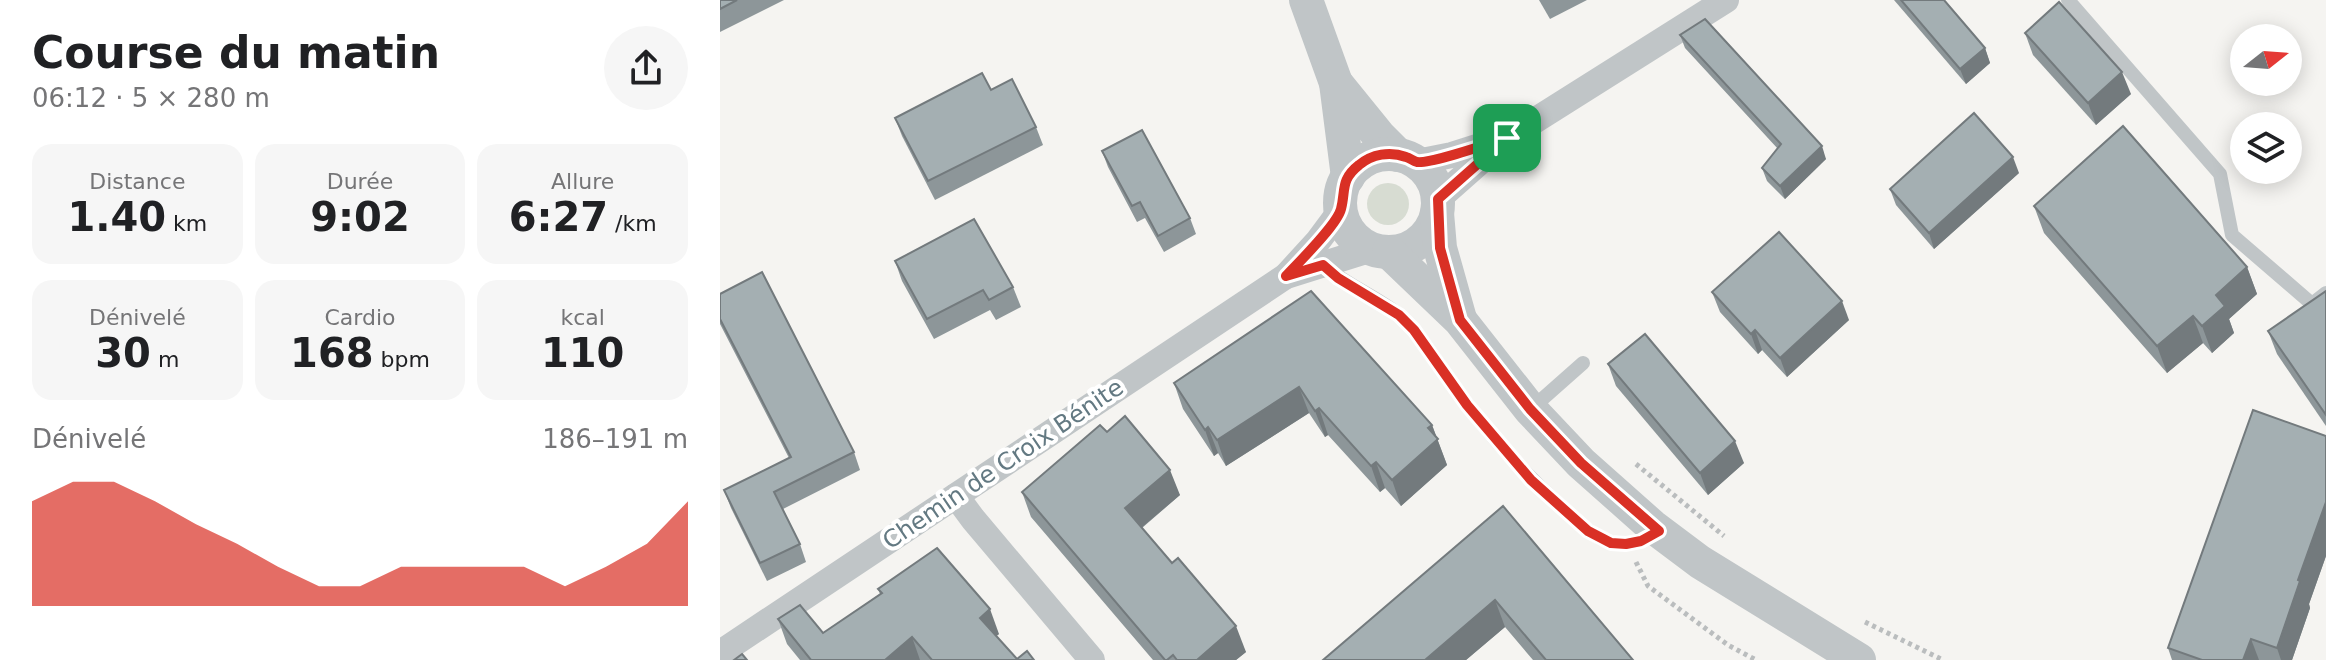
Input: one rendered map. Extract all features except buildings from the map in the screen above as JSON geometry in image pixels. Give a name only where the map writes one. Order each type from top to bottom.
[{"type":"street","points":[[1306,0],[1336,83],[1344,194],[1351,234],[1380,250],[1460,320],[1530,409],[1581,463],[1659,531],[1700,562],[1859,660]]},
{"type":"street","points":[[1380,250],[1406,249],[1420,241],[1431,229],[1438,206],[1507,138],[1726,0]]},
{"type":"street","points":[[1336,83],[1379,136],[1408,158],[1435,185],[1440,248],[1460,320]]},
{"type":"street","points":[[1344,194],[1357,166],[1370,158],[1452,155],[1507,138]]},
{"type":"street","name":"Chemin de Croix Bénite","points":[[720,653],[1286,276],[1318,241],[1344,194]]},
{"type":"street","name":"Chemin de Croix Bénite","points":[[1286,276],[1380,250]]},
{"type":"street","points":[[956,496],[1092,660]]},
{"type":"lane","points":[[2068,0],[2220,174],[2232,235],[2312,304],[2326,293]]},
{"type":"lane","points":[[1323,265],[1338,278],[1399,315],[1414,330],[1467,405],[1531,480],[1588,531],[1611,543],[1626,544],[1641,541],[1659,531]]},
{"type":"lane","points":[[1530,409],[1583,363]]},
{"type":"path","points":[[1626,457],[1733,543]]},
{"type":"path","points":[[1860,620],[1943,660]]},
{"type":"shaded area","points":[[1388,183],[1403,189],[1409,204],[1403,219],[1388,225],[1373,219],[1367,204],[1373,189]]},
{"type":"route","points":[[1507,138],[1438,199],[1440,248],[1460,320],[1530,409],[1581,463],[1659,531],[1641,541],[1611,543],[1588,531],[1531,480],[1467,405],[1414,330],[1399,315],[1338,278],[1323,265],[1286,276],[1341,210],[1343,187],[1357,166],[1384,154],[1408,157],[1417,162],[1507,138]]}]
